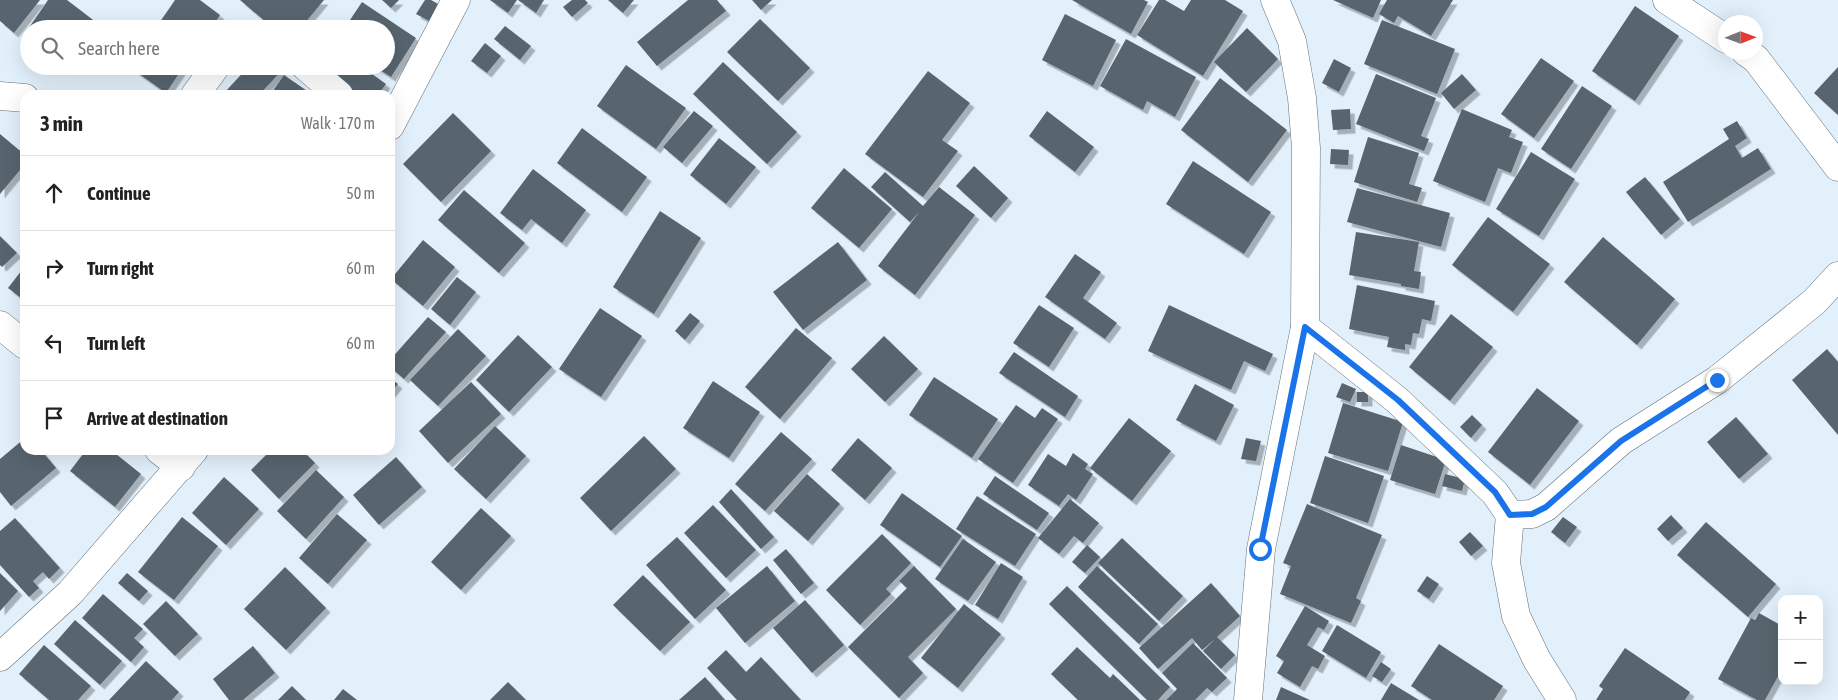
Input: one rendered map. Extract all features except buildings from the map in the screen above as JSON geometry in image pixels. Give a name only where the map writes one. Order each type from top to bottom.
[{"type":"street","points":[[395,116],[456,0]]},
{"type":"street","points":[[1248,700],[1260,549],[1305,327],[1306,148],[1302,98],[1292,41],[1275,0]]},
{"type":"street","points":[[1668,0],[1718,34]]},
{"type":"street","points":[[1757,60],[1838,167]]},
{"type":"street","points":[[199,90],[209,75]]},
{"type":"street","points":[[316,75],[333,90]]},
{"type":"street","points":[[0,96],[20,98]]},
{"type":"street","points":[[1510,515],[1532,514],[1546,507],[1621,441],[1724,374],[1814,302],[1838,276]]},
{"type":"street","points":[[0,325],[20,341]]},
{"type":"street","points":[[1305,327],[1398,400],[1495,492],[1510,515],[1506,563],[1516,616],[1536,660],[1562,700]]},
{"type":"street","points":[[0,657],[70,593],[187,459],[174,455]]},
{"type":"route","points":[[1260,549],[1305,327],[1398,400],[1495,492],[1510,515],[1532,514],[1546,507],[1598,459],[1621,441],[1717,380]]}]
